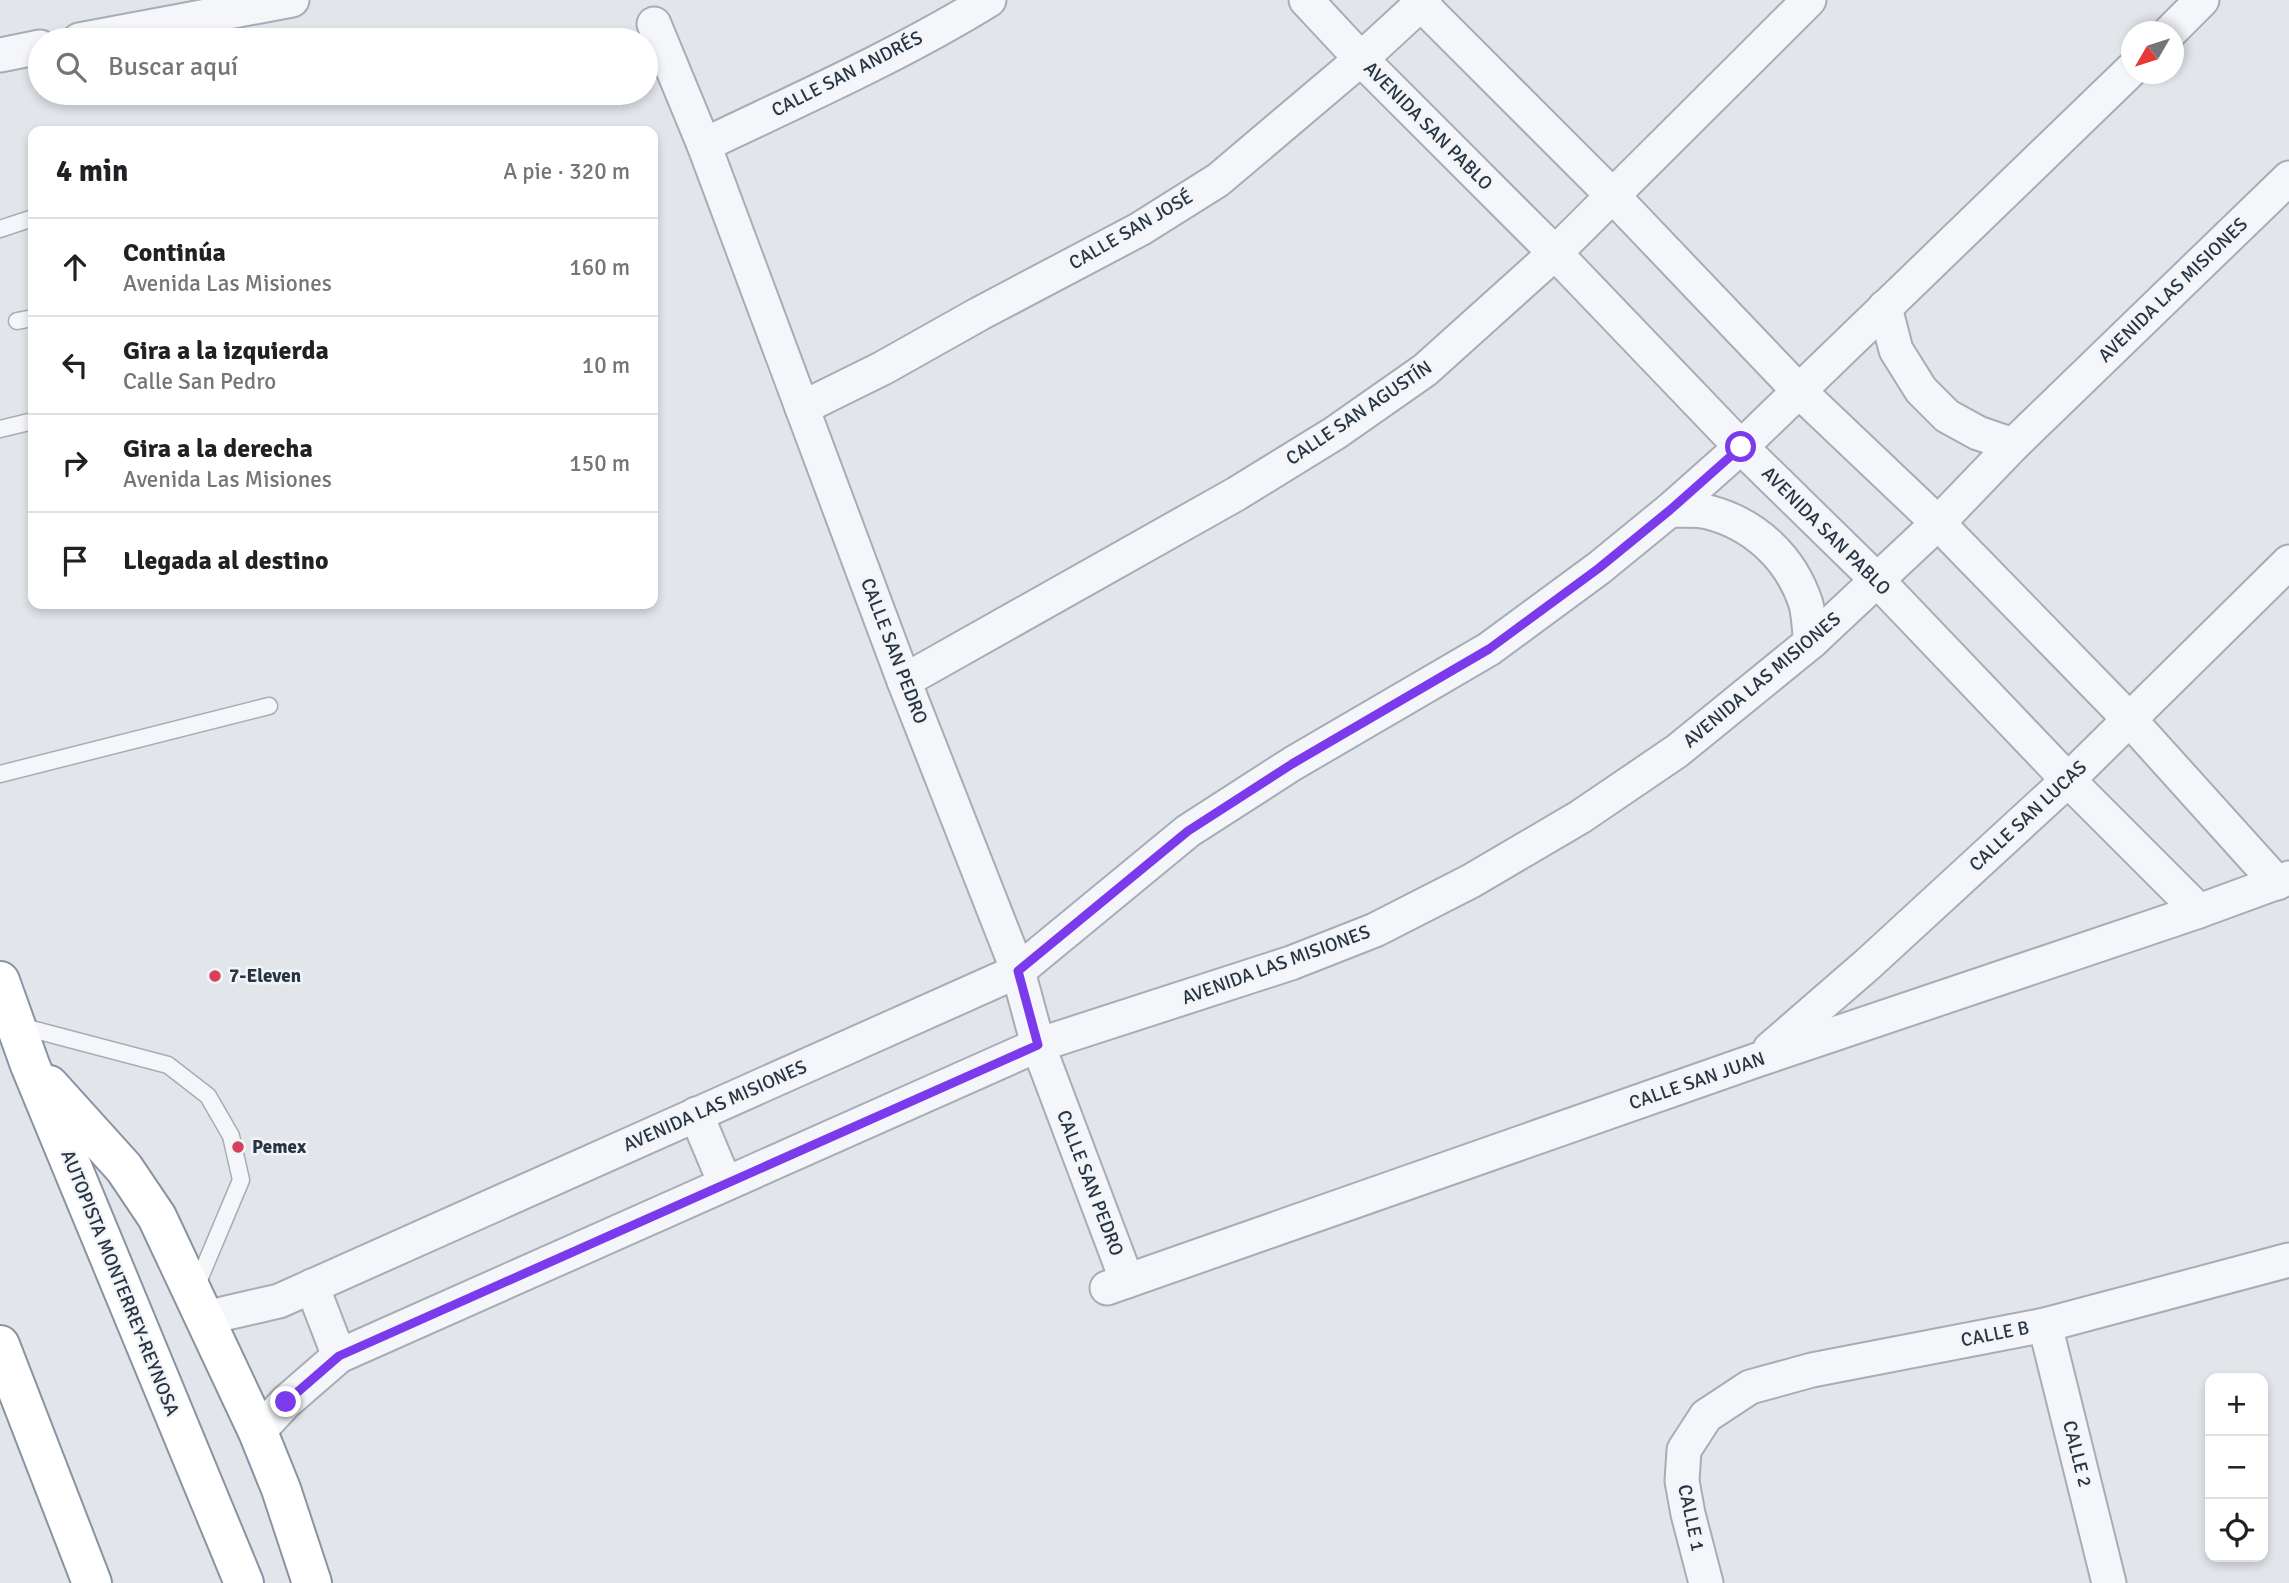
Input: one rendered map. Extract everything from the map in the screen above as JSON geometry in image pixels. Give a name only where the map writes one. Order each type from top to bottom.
[{"type":"highway","name":"AUTOPISTA MONTERREY-REYNOSA","points":[[0,981],[30,1065],[244,1583]]},
{"type":"highway","points":[[30,1065],[124,1168],[157,1217],[258,1432],[281,1489],[312,1583]]},
{"type":"highway","points":[[0,1345],[92,1583]]},
{"type":"street","points":[[143,28],[292,0]]},
{"type":"street","name":"CALLE SAN ANDRÉS","points":[[704,145],[960,18],[989,0]]},
{"type":"street","name":"AVENIDA SAN PABLO","points":[[1306,0],[1741,447],[1877,580],[2068,780],[2199,911]]},
{"type":"street","name":"CALLE SAN AGUSTÍN","points":[[904,681],[1236,494],[1335,433],[1425,370],[1555,253],[1611,194],[1809,0]]},
{"type":"street","points":[[2181,21],[2203,0]]},
{"type":"street","points":[[1421,1],[1611,194],[1798,390],[1938,523],[2283,880]]},
{"type":"street","name":"CALLE SAN JOSÉ","points":[[802,408],[883,368],[1140,229],[1218,180],[1362,59],[1421,1]]},
{"type":"street","name":"CALLE SAN PEDRO","points":[[654,24],[656,28]]},
{"type":"street","name":"CALLE SAN PEDRO","points":[[658,34],[704,145],[904,681],[1018,971],[1038,1045],[1117,1284]]},
{"type":"street","points":[[0,55],[28,49]]},
{"type":"street","name":"AVENIDA LAS MISIONES","points":[[199,1305],[279,1301],[1018,971],[1188,831],[1292,764],[1489,649],[1599,568],[1741,447],[2121,80]]},
{"type":"street","name":"AVENIDA LAS MISIONES","points":[[258,1432],[286,1402],[339,1356],[1038,1045],[1291,963],[1376,930],[1471,881],[1580,817],[1676,751],[1811,642],[1938,523],[2013,445],[2289,178]]},
{"type":"street","points":[[1885,307],[1896,351],[1920,390],[1947,416],[1978,433],[2013,445]]},
{"type":"street","points":[[1670,510],[1706,512],[1740,524],[1770,544],[1793,572],[1806,606],[1811,642]]},
{"type":"street","name":"CALLE SAN LUCAS","points":[[1757,1060],[1868,964],[2068,780],[2289,562]]},
{"type":"street","name":"CALLE SAN JUAN","points":[[1117,1284],[1757,1060],[2199,911],[2283,880]]},
{"type":"street","points":[[696,1114],[725,1183]]},
{"type":"street","name":"CALLE B","points":[[1706,1416],[1750,1387],[1800,1374],[2045,1325],[2289,1260]]},
{"type":"street","points":[[312,1286],[339,1356]]},
{"type":"street","name":"CALLE 2","points":[[2045,1325],[2109,1583]]},
{"type":"street","name":"CALLE 1","points":[[1706,1416],[1684,1450],[1682,1481],[1706,1583]]},
{"type":"lane","points":[[0,229],[28,220]]},
{"type":"lane","points":[[0,429],[28,422]]},
{"type":"lane","points":[[0,774],[269,706]]},
{"type":"lane","points":[[16,1026],[168,1065],[208,1096],[231,1136],[242,1180],[199,1305]]},
{"type":"place","name":"7-Eleven","points":[[215,976]]},
{"type":"place","name":"Pemex","points":[[238,1147]]},
{"type":"route","points":[[286,1402],[339,1356],[1038,1045],[1018,971],[1188,831],[1292,764],[1489,649],[1599,568],[1741,447]]}]
